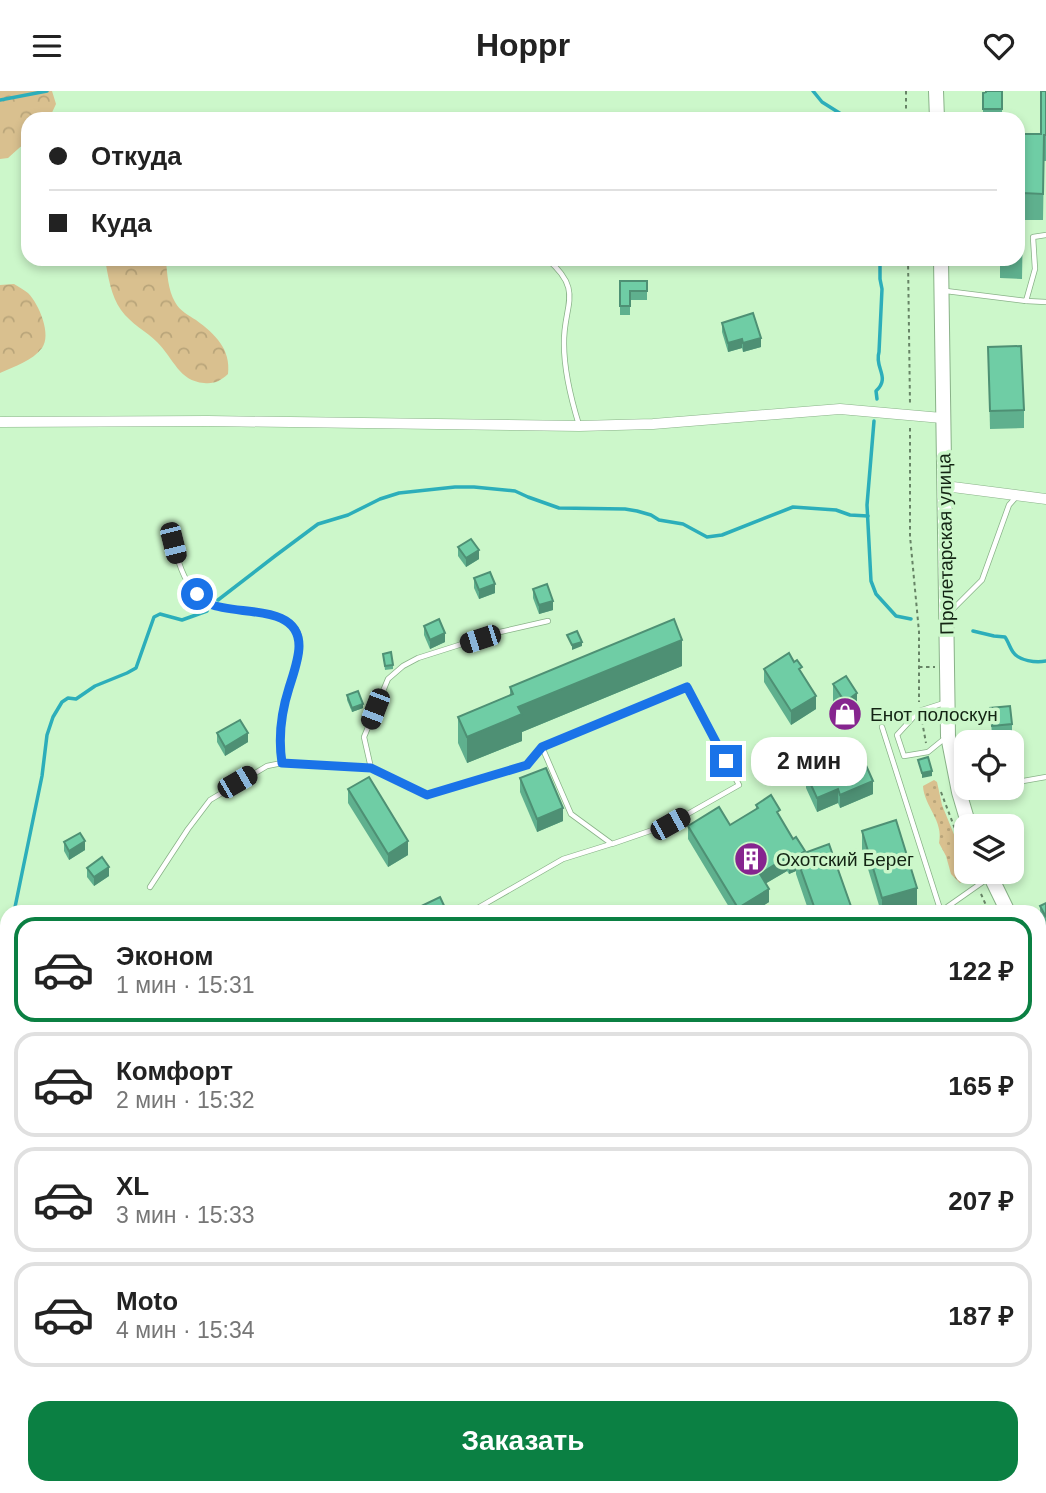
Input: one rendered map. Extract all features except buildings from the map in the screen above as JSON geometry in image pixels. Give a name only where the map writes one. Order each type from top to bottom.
[{"type":"main road","points":[[936,91],[937,112]]},
{"type":"main road","name":"Пролетарская улица","points":[[941,266],[946,702],[948,736],[954,767]]},
{"type":"main road","points":[[995,884],[1005,905]]},
{"type":"street","points":[[0,422],[208,421],[579,426],[653,424],[840,409],[942,418]]},
{"type":"street","points":[[945,486],[1046,499]]},
{"type":"lane","points":[[1026,301],[1035,269],[1033,237],[1046,235]]},
{"type":"lane","points":[[554,266],[569,285],[564,351],[570,396],[579,426]]},
{"type":"lane","points":[[942,291],[1046,302]]},
{"type":"lane","points":[[946,616],[982,580],[1009,505],[1018,494]]},
{"type":"lane","points":[[173,543],[183,575],[197,594],[209,604],[282,618],[298,633],[299,651],[282,717],[282,763]]},
{"type":"lane","points":[[371,768],[364,737],[388,679],[403,666],[418,658],[500,632],[548,621]]},
{"type":"lane","points":[[150,887],[210,800],[267,766],[282,763],[371,768],[427,795],[527,765],[542,747],[687,687],[739,785],[670,824],[563,859],[484,905]]},
{"type":"lane","points":[[946,702],[919,711],[897,734],[904,756],[928,753],[948,736]]},
{"type":"lane","points":[[882,727],[939,905]]},
{"type":"lane","points":[[542,747],[570,814],[612,844]]},
{"type":"lane","points":[[1024,781],[1046,777]]},
{"type":"lane","points":[[951,905],[977,886]]},
{"type":"path","points":[[906,91],[906,112]]},
{"type":"path","points":[[908,266],[910,536],[919,632],[919,711],[928,753]]},
{"type":"path","points":[[941,792],[954,826]]},
{"type":"path","points":[[977,886],[986,905]]},
{"type":"green space","points":[[0,91],[52,91],[56,104],[52,112],[21,112],[21,146],[8,158],[0,159]]},
{"type":"green space","points":[[106,266],[166,266],[169,287],[175,302],[220,343],[227,357],[228,374],[208,383],[188,378],[157,342],[121,310]]},
{"type":"green space","points":[[14,284],[28,293],[36,304],[45,328],[45,342],[42,348],[23,363],[0,373],[0,285]]},
{"type":"green space","points":[[934,780],[937,782],[942,805],[954,834],[954,877],[939,843],[939,828],[923,786]]},
{"type":"waterway","points":[[0,100],[47,91]]},
{"type":"waterway","points":[[813,91],[822,102],[838,112]]},
{"type":"waterway","points":[[877,399],[876,391],[882,381],[878,358],[882,289],[880,266]]},
{"type":"waterway","points":[[874,421],[867,505],[871,581],[876,594],[896,616],[911,619]]},
{"type":"waterway","points":[[218,600],[318,524],[348,515],[399,493],[455,487],[515,491],[559,508],[637,511],[659,520],[683,524],[707,537],[722,535],[793,507],[836,510],[850,515],[868,516]]},
{"type":"waterway","points":[[15,905],[42,776],[47,735],[62,702],[68,698],[76,699],[95,686],[136,668],[154,617],[160,614],[182,620],[207,611]]},
{"type":"waterway","points":[[973,631],[1005,637],[1013,652],[1023,659],[1046,661]]},
{"type":"place","name":"Енот полоскун","points":[[845,714]]},
{"type":"place","name":"Охотский Берег","points":[[751,859]]},
{"type":"route","points":[[197,594],[209,604],[282,618],[298,633],[299,651],[285,699],[280,732],[282,763],[371,768],[427,795],[527,765],[542,747],[687,687],[726,761]]}]
